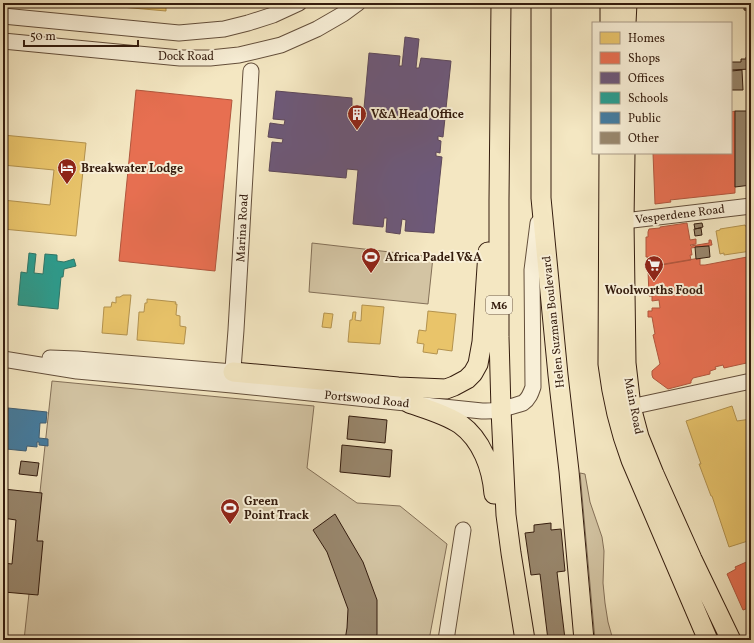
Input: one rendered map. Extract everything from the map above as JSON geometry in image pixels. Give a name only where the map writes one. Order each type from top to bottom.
[{"type":"main road","name":"M6","points":[[501,3],[499,200],[499,337],[501,410],[505,495],[511,553],[525,640]]},
{"type":"main road","name":"Helen Suzman Boulevard","points":[[541,3],[541,198],[569,471],[584,640]]},
{"type":"main road","points":[[610,3],[610,22]]},
{"type":"main road","points":[[626,22],[627,3]]},
{"type":"main road","name":"Main Road","points":[[609,154],[616,221],[626,363],[623,409],[639,437],[684,562],[708,640]]},
{"type":"main road","name":"Main Road","points":[[616,221],[625,154]]},
{"type":"main road","points":[[232,379],[446,389],[461,383],[473,372],[478,364],[482,342],[489,230],[499,200]]},
{"type":"main road","points":[[409,403],[435,412],[459,423],[478,443],[491,472],[496,506],[511,553]]},
{"type":"main road","name":"Main Road","points":[[684,562],[730,640]]},
{"type":"street","name":"Dock Road","points":[[3,16],[179,33],[230,27],[248,23],[273,15],[299,3]]},
{"type":"street","name":"Dock Road","points":[[3,41],[180,58],[210,58],[239,55],[281,45],[317,29],[343,14],[358,3]]},
{"type":"street","name":"Marina Road","points":[[232,379],[251,71]]},
{"type":"street","name":"Portswood Road","points":[[3,358],[77,359],[409,403],[492,412],[501,410],[526,401],[533,386],[532,270],[541,198]]},
{"type":"street","name":"Vesperdene Road","points":[[616,221],[751,206]]},
{"type":"street","points":[[623,409],[751,381]]},
{"type":"street","points":[[446,640],[463,530]]},
{"type":"shaded area","name":"Africa Padel V&A","points":[[312,243],[433,257],[428,304],[309,292]]},
{"type":"shaded area","name":"Green Point Track","points":[[52,381],[314,406],[307,468],[357,503],[400,506],[447,544],[429,640],[24,640]]},
{"type":"shaded area","points":[[580,473],[585,474],[590,502],[602,537],[604,551],[603,583],[605,603],[613,640],[595,640]]},
{"type":"building: Homes","points":[[110,3],[166,3],[166,11],[110,6]]},
{"type":"building: Homes","name":"Breakwater Lodge","points":[[3,135],[86,143],[76,236],[3,229],[3,200],[50,205],[54,170],[3,165]]},
{"type":"building: Homes","points":[[751,225],[751,251],[724,255],[724,253],[720,254],[716,231]]},
{"type":"building: Homes","points":[[131,295],[127,335],[102,333],[104,307],[111,307],[112,302],[116,303],[116,297]]},
{"type":"building: Homes","points":[[147,299],[176,302],[176,315],[180,316],[180,326],[186,327],[184,344],[137,340],[139,312],[144,312]]},
{"type":"building: Homes","points":[[362,305],[384,307],[380,344],[348,342],[350,320],[352,320],[353,312],[356,312],[355,320],[361,321]]},
{"type":"building: Homes","points":[[428,311],[456,314],[452,351],[438,349],[437,354],[423,352],[424,344],[417,343],[419,330],[426,331]]},
{"type":"building: Homes","points":[[324,313],[333,314],[331,328],[322,327]]},
{"type":"building: Homes","points":[[732,406],[737,421],[751,419],[751,540],[729,547],[712,496],[699,464],[701,464],[686,421]]},
{"type":"building: Shops","points":[[136,90],[232,100],[215,271],[119,261]]},
{"type":"building: Shops","points":[[735,111],[735,193],[670,200],[671,202],[655,204],[653,154],[732,154],[732,112]]},
{"type":"building: Shops","points":[[687,223],[690,240],[696,239],[696,244],[690,245],[691,246],[709,243],[709,240],[711,240],[712,245],[691,248],[691,260],[649,266],[647,264],[648,257],[646,257],[646,237],[648,237],[649,229]]},
{"type":"building: Shops","points":[[747,257],[751,276],[751,350],[749,350],[751,362],[724,368],[723,365],[715,367],[716,369],[710,371],[710,374],[693,378],[691,383],[668,389],[653,378],[652,375],[652,371],[660,364],[653,335],[655,334],[652,317],[648,317],[648,311],[652,311],[652,308],[660,308],[659,300],[652,301],[652,296],[649,296],[648,270],[658,269],[658,265],[700,258],[700,265],[705,265]]},
{"type":"building: Shops","points":[[751,560],[751,607],[743,610],[727,574],[736,569],[735,567]]},
{"type":"building: Offices","name":"V&A Head Office","points":[[405,37],[419,39],[416,68],[419,68],[421,58],[451,61],[443,137],[438,136],[438,140],[441,141],[440,153],[436,152],[436,156],[442,157],[434,233],[405,231],[406,220],[402,219],[400,234],[386,232],[387,218],[384,218],[383,227],[353,224],[358,170],[347,169],[346,178],[269,171],[272,142],[282,143],[283,139],[268,137],[270,123],[284,125],[285,120],[273,119],[276,91],[352,98],[352,106],[364,108],[369,53],[400,56],[399,66],[402,66]]},
{"type":"building: Schools","points":[[29,253],[36,254],[34,273],[43,274],[45,254],[57,255],[57,261],[64,262],[74,259],[76,266],[64,269],[63,277],[61,277],[58,309],[18,305],[21,272],[27,273]]},
{"type":"building: Public","points":[[8,408],[47,412],[46,423],[40,423],[39,438],[48,439],[48,446],[39,445],[39,442],[37,442],[37,447],[27,446],[26,451],[6,449],[8,423],[6,423]]},
{"type":"building: Other","points":[[744,3],[751,3],[751,11],[744,10]]},
{"type":"building: Other","points":[[748,23],[751,23],[751,31],[748,31]]},
{"type":"building: Other","points":[[751,36],[751,69],[732,70],[732,62],[741,62],[741,59],[750,57]]},
{"type":"building: Other","points":[[742,70],[743,90],[732,90],[732,71]]},
{"type":"building: Other","points":[[735,111],[751,111],[751,185],[735,187]]},
{"type":"building: Other","points":[[702,223],[703,227],[695,229],[694,224]]},
{"type":"building: Other","points":[[701,228],[702,235],[695,236],[694,229]]},
{"type":"building: Other","points":[[709,246],[710,257],[696,259],[695,247]]},
{"type":"building: Other","points":[[349,416],[387,420],[385,443],[347,439]]},
{"type":"building: Other","points":[[342,445],[392,450],[390,477],[340,472]]},
{"type":"building: Other","points":[[21,461],[39,463],[37,476],[19,474]]},
{"type":"building: Other","points":[[3,489],[42,493],[37,541],[43,541],[38,595],[4,592],[3,563],[12,564],[16,520],[3,518]]},
{"type":"building: Other","points":[[335,514],[363,562],[377,600],[376,640],[345,640],[348,609],[327,552],[313,530]]},
{"type":"building: Other","points":[[551,523],[551,530],[561,529],[565,571],[557,572],[565,639],[570,640],[548,640],[540,574],[531,575],[525,533],[534,532],[534,525]]},
{"type":"place","name":"V&A Head Office","points":[[357,131]]},
{"type":"place","name":"Breakwater Lodge","points":[[67,185]]},
{"type":"place","name":"Africa Padel V&A","points":[[371,274]]},
{"type":"place","name":"Woolworths Food","points":[[654,282]]},
{"type":"place","name":"Green Point Track","points":[[230,525]]}]
